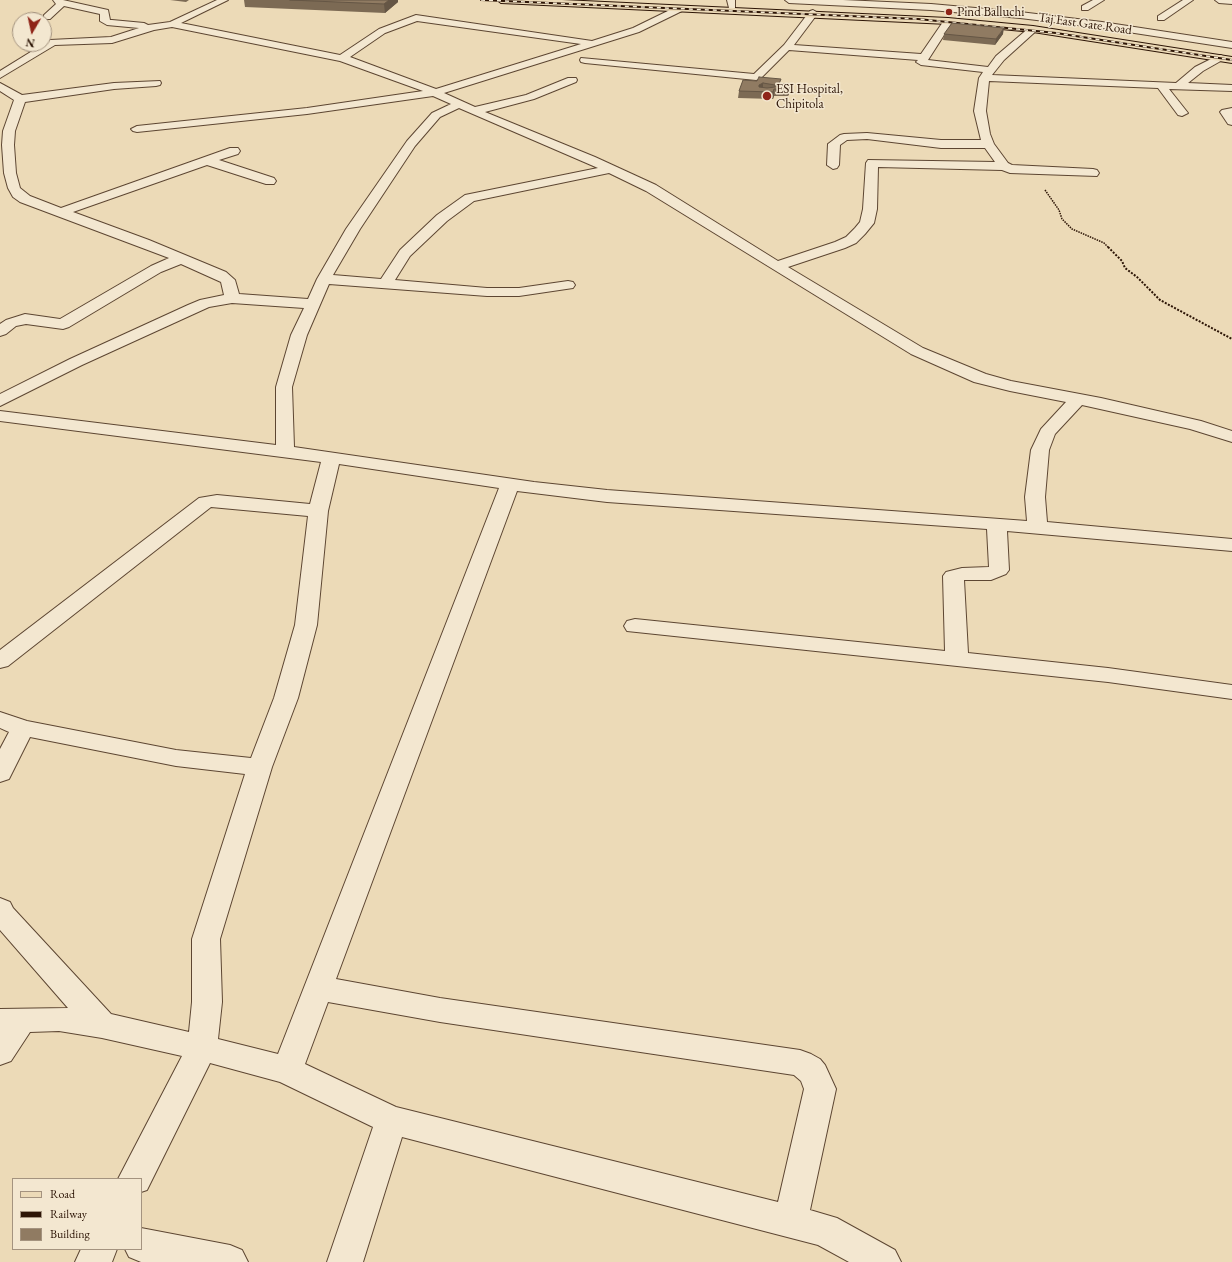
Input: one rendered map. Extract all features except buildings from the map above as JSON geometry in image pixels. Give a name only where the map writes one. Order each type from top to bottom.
[{"type":"main road","name":"Taj East Gate Road","points":[[501,0],[813,13],[1006,24],[1232,60]]},
{"type":"main road","points":[[590,0],[732,3],[871,12],[1006,24],[1126,38],[1232,55]]},
{"type":"street","points":[[0,75],[54,42],[112,40],[138,31],[172,24],[224,0]]},
{"type":"street","points":[[789,0],[931,7],[1020,15],[1102,25],[1232,45]]},
{"type":"street","points":[[1100,0],[1081,8],[1100,10]]},
{"type":"street","points":[[1175,21],[1157,18],[1189,0]]},
{"type":"street","points":[[1219,0],[1232,1]]},
{"type":"street","points":[[52,12],[59,2],[105,12],[106,21],[110,23],[154,27]]},
{"type":"street","points":[[1006,24],[1029,7]]},
{"type":"street","points":[[137,129],[307,111],[436,92],[636,30],[681,8]]},
{"type":"street","points":[[585,60],[751,78],[758,76],[787,46],[813,13]]},
{"type":"street","points":[[342,58],[382,32],[416,18],[593,43]]},
{"type":"street","points":[[948,21],[921,61],[925,64],[986,74],[1232,88]]},
{"type":"street","points":[[172,24],[342,58],[369,66],[436,92],[474,111],[611,169],[651,188],[917,351],[948,365],[987,380],[1078,398],[1195,425],[1232,437]]},
{"type":"street","points":[[1004,166],[988,144],[981,124],[986,74],[1033,29]]},
{"type":"street","points":[[100,31],[138,31]]},
{"type":"street","points":[[787,46],[924,57]]},
{"type":"street","points":[[1178,86],[1200,69],[1220,58]]},
{"type":"street","points":[[8,59],[23,60]]},
{"type":"street","points":[[474,111],[530,97],[572,80]]},
{"type":"street","points":[[0,86],[20,99],[114,86],[156,83]]},
{"type":"street","points":[[1162,85],[1182,113]]},
{"type":"street","points":[[20,99],[9,131],[8,145],[10,173],[14,188],[18,194],[25,199],[182,258],[222,275],[228,280],[232,298]]},
{"type":"street","points":[[285,453],[284,387],[299,335],[324,279],[353,229],[411,144],[436,114],[460,104]]},
{"type":"street","points":[[1232,111],[1226,112],[1232,122]]},
{"type":"street","points":[[833,165],[834,144],[844,136],[867,136],[953,144],[988,144]]},
{"type":"street","points":[[910,141],[912,163]]},
{"type":"street","points":[[62,212],[234,151]]},
{"type":"street","points":[[208,161],[270,181]]},
{"type":"street","points":[[777,266],[840,245],[850,240],[860,231],[867,223],[870,209],[872,162],[1004,166],[1010,169],[1094,173]]},
{"type":"street","points":[[385,284],[405,253],[442,218],[470,198],[611,169]]},
{"type":"street","points":[[0,330],[11,323],[24,319],[64,324],[156,269],[182,258]]},
{"type":"street","points":[[324,279],[487,292],[519,292],[568,285]]},
{"type":"street","points":[[0,401],[76,362],[193,308],[205,304],[232,298],[313,304]]},
{"type":"street","points":[[1037,528],[1035,497],[1040,450],[1047,433],[1078,398]]},
{"type":"street","points":[[0,416],[331,458],[510,484],[607,496],[997,524],[1232,545]]},
{"type":"street","points":[[136,1178],[202,1048],[207,1002],[206,939],[214,909],[260,767],[286,698],[306,626],[312,581],[318,511],[331,458]]},
{"type":"street","points":[[287,1070],[510,484]]},
{"type":"street","points":[[0,661],[9,643],[206,502],[217,501],[318,511]]},
{"type":"street","points":[[957,658],[953,576],[962,574],[991,574],[999,570],[997,524]]},
{"type":"street","points":[[634,626],[957,658],[1108,675],[1232,692]]},
{"type":"street","points":[[0,773],[8,724],[176,758],[260,767]]},
{"type":"street","points":[[0,909],[7,919],[102,1025]]},
{"type":"street","points":[[318,988],[440,1010],[800,1062],[809,1068],[814,1074],[820,1089],[790,1221]]},
{"type":"street","points":[[0,1052],[10,1021],[60,1019],[102,1025],[154,1036],[287,1070],[391,1120],[825,1230],[883,1262]]},
{"type":"street","points":[[345,1262],[391,1120]]},
{"type":"street","points":[[142,1245],[230,1262]]},
{"type":"street","points":[[93,1262],[99,1250]]},
{"type":"path","points":[[1024,170],[1040,182],[1059,210],[1062,219],[1072,229],[1104,243],[1122,261],[1125,268],[1137,277],[1160,300],[1232,339]]},
{"type":"railway","points":[[481,0],[918,19],[1056,33],[1232,60]]},
{"type":"place","name":"Pind Balluchi","points":[[949,12]]},
{"type":"place","name":"ESI Hospital, Chipitola","points":[[767,96]]}]
